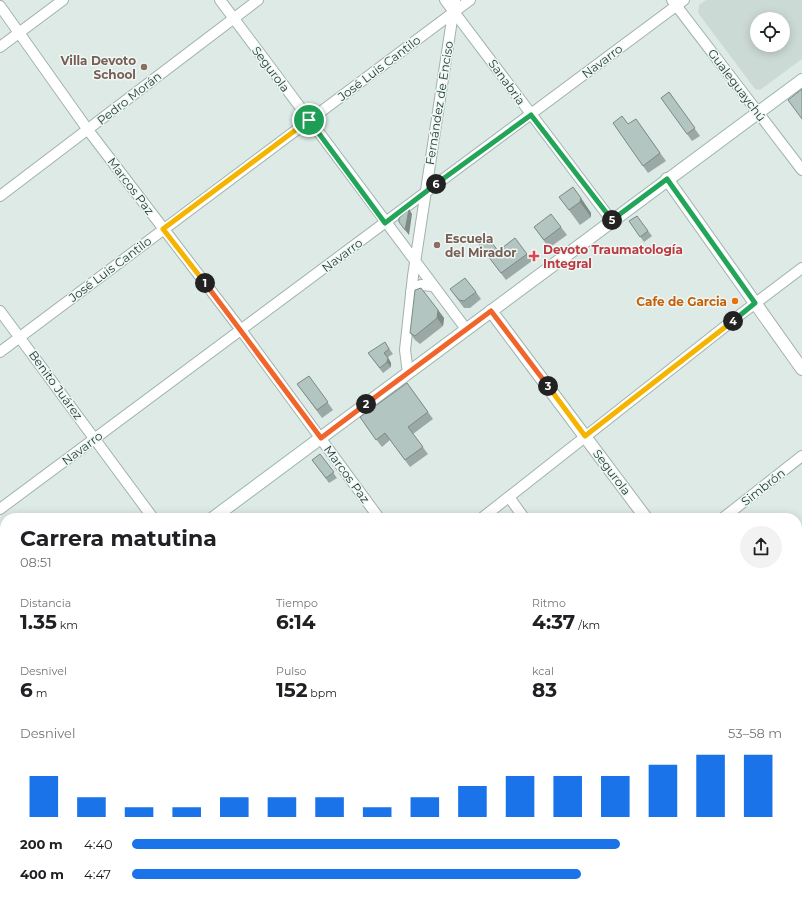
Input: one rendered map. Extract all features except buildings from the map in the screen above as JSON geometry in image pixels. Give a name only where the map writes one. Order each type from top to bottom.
[{"type":"main road","points":[[220,513],[802,80]]},
{"type":"main road","points":[[667,179],[802,369]]},
{"type":"main road","name":"Segurola","points":[[491,311],[642,513]]},
{"type":"street","points":[[0,47],[63,0]]},
{"type":"street","name":"Segurola","points":[[220,0],[385,223],[466,329]]},
{"type":"street","name":"Pedro Morán","points":[[0,196],[258,0]]},
{"type":"street","name":"Sanabria","points":[[445,0],[612,221]]},
{"type":"street","name":"Fernández de Enciso","points":[[408,373],[405,350],[411,291],[455,0]]},
{"type":"street","name":"José Luis Cantilo","points":[[0,352],[470,0]]},
{"type":"street","name":"Gualeguaychú","points":[[677,2],[802,170]]},
{"type":"street","name":"Navarro","points":[[0,509],[531,115],[677,2]]},
{"type":"street","name":"Marcos Paz","points":[[0,6],[88,130],[241,330],[375,513]]},
{"type":"street","points":[[488,513],[755,303],[802,268]]},
{"type":"street","points":[[411,291],[421,285],[433,286]]},
{"type":"street","name":"Benito Juárez","points":[[0,311],[149,513]]},
{"type":"street","name":"Simbrón","points":[[729,513],[802,456]]},
{"type":"street","points":[[508,497],[520,513]]},
{"type":"shaded area","points":[[706,0],[802,0],[802,59],[760,90],[755,89],[698,13],[699,5]]},
{"type":"place","name":"Villa Devoto School","points":[[144,67]]},
{"type":"place","name":"Escuela del Mirador","points":[[437,245]]},
{"type":"place","name":"Devoto Traumatología Integral","points":[[534,256]]},
{"type":"place","name":"Cafe de Garcia","points":[[735,301]]},
{"type":"route","points":[[531,115],[612,221],[667,179],[755,303],[585,436],[491,311],[321,438],[241,330],[163,229],[309,120],[385,223],[531,115]]}]
